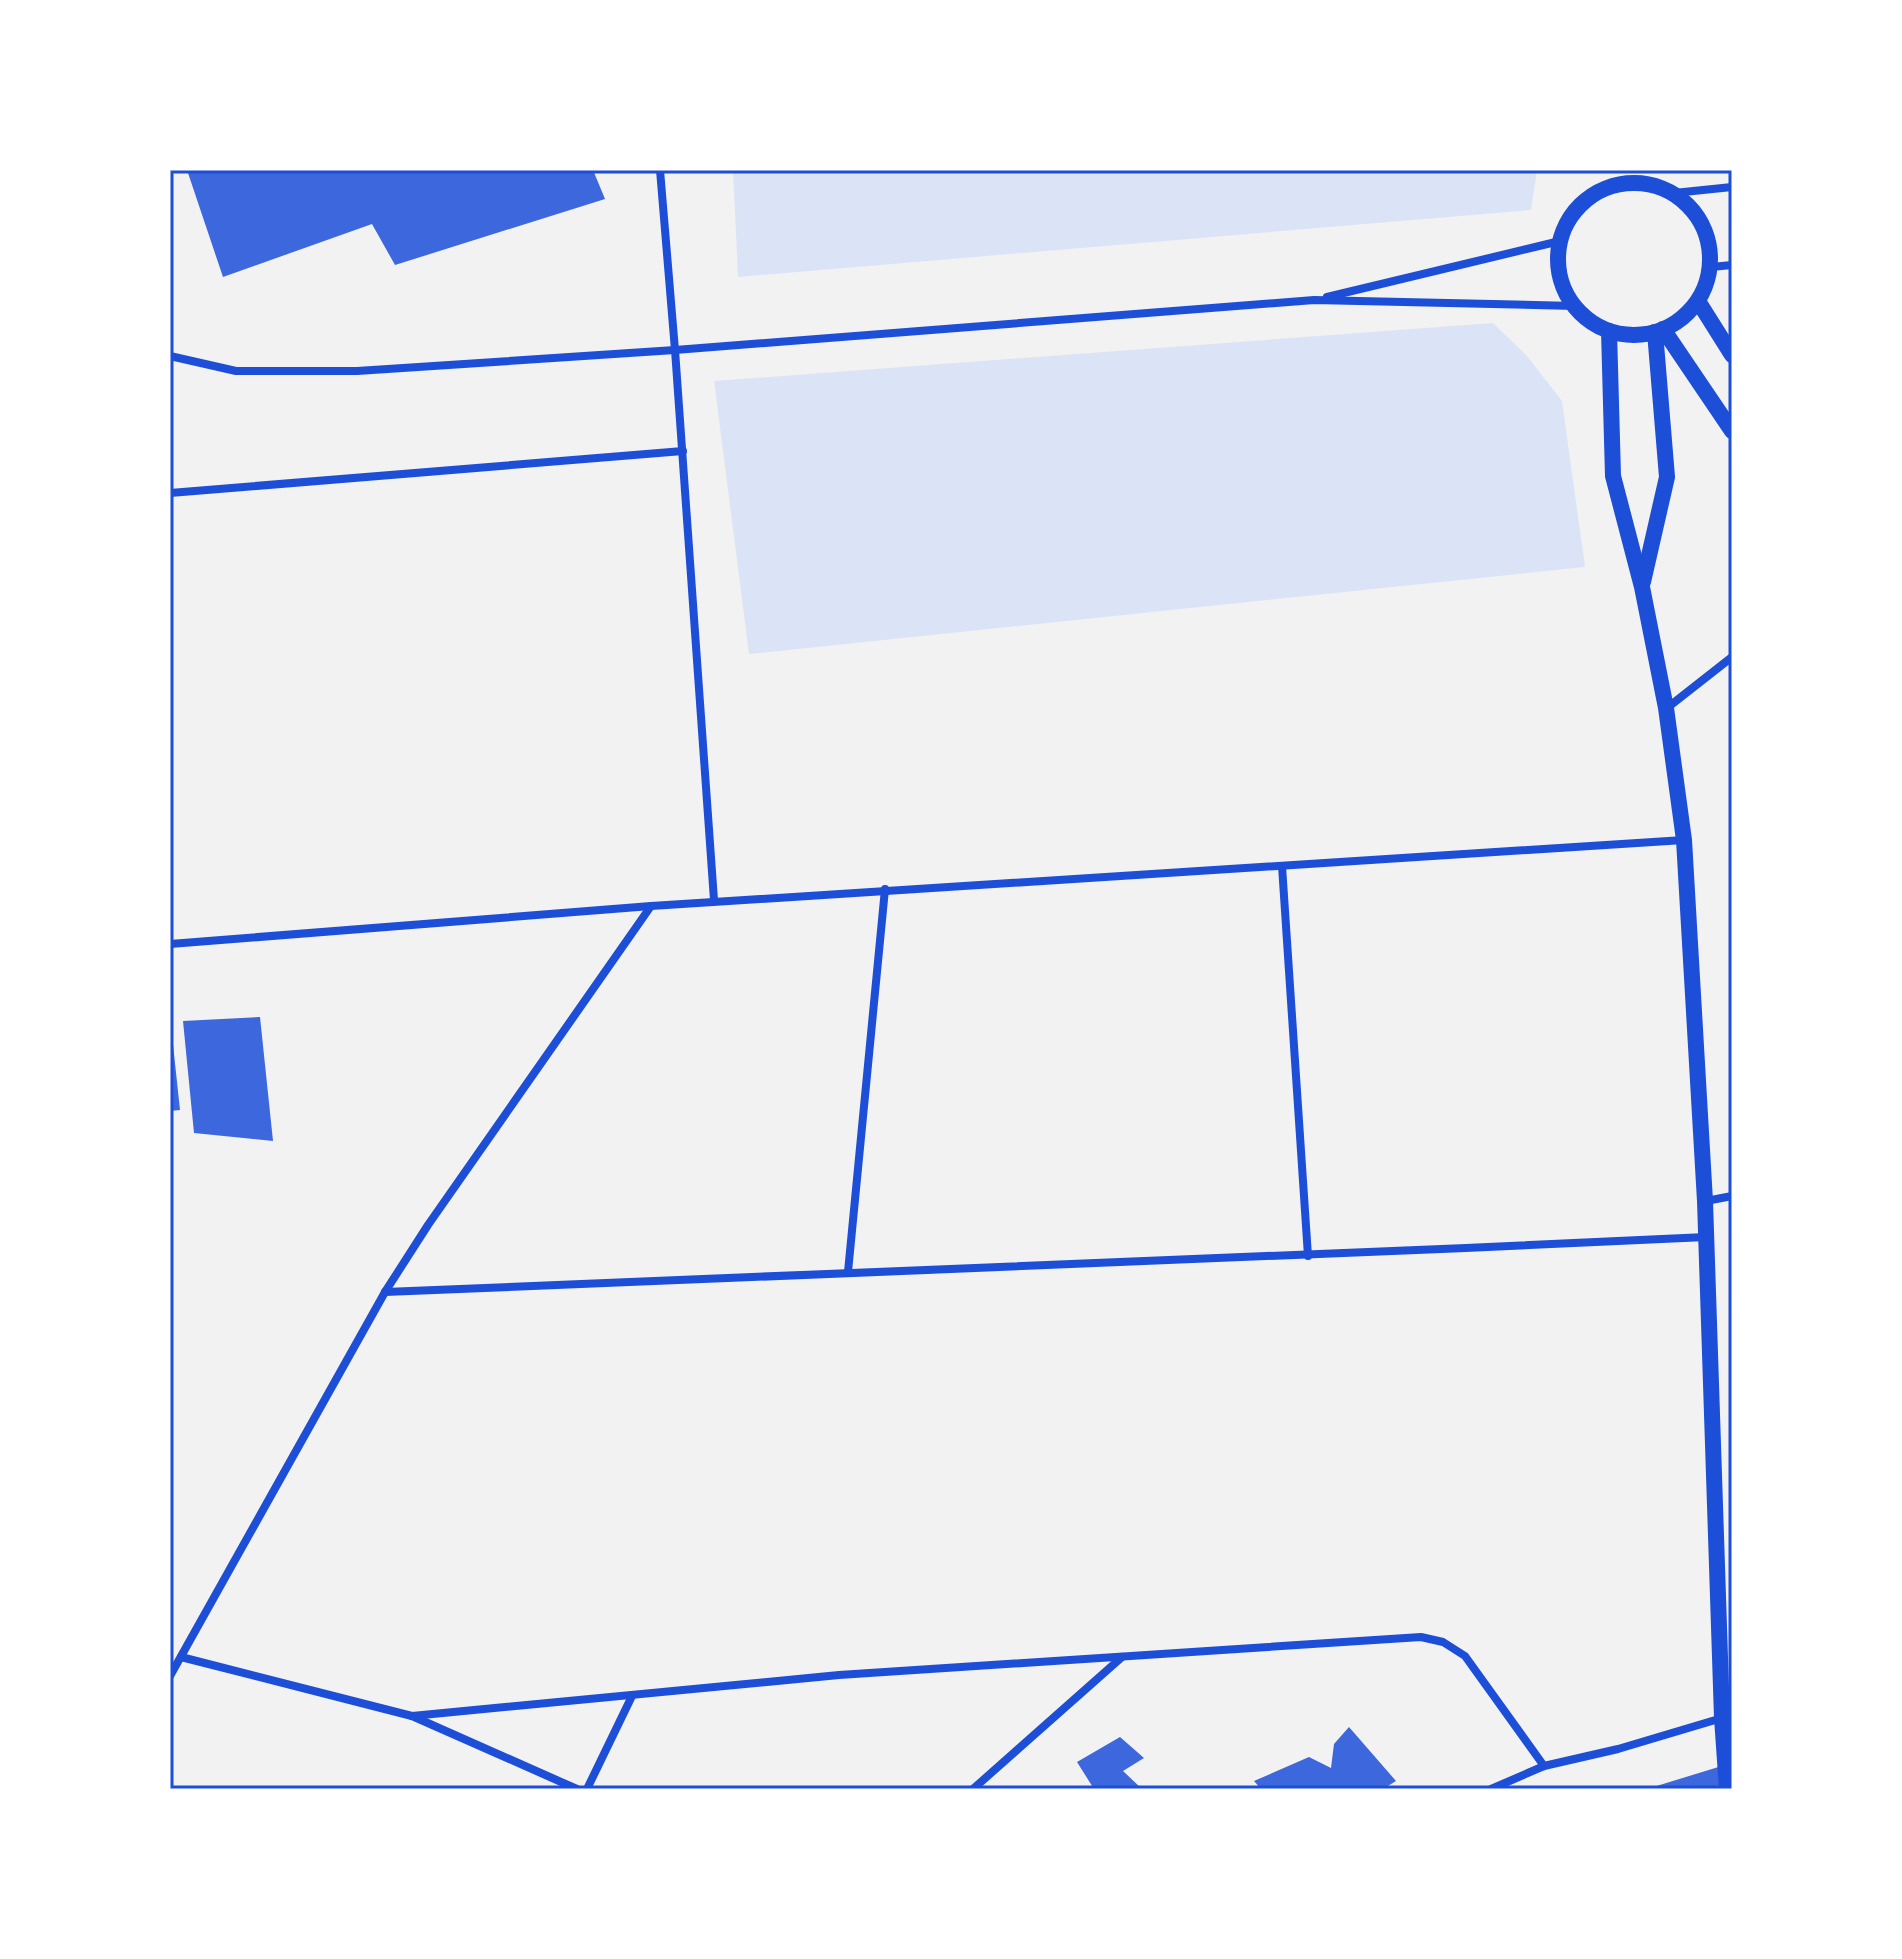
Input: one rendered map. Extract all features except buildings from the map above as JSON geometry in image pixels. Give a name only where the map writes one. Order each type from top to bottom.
[{"type":"main road","points":[[1607,170],[1607,188]]},
{"type":"main road","points":[[1660,170],[1669,191]]},
{"type":"main road","points":[[1635,183],[1669,191],[1686,202],[1703,226],[1708,240],[1711,267],[1698,301],[1676,322],[1659,331],[1632,335],[1609,331],[1585,317],[1575,306],[1562,282],[1559,269],[1560,241],[1571,216],[1582,203],[1607,188],[1635,183]]},
{"type":"main road","points":[[1698,301],[1732,355]]},
{"type":"main road","points":[[1609,331],[1613,476],[1642,587],[1666,708],[1684,840],[1705,1201],[1727,1719],[1727,1789]]},
{"type":"main road","points":[[1659,331],[1732,431]]},
{"type":"main road","points":[[1642,587],[1667,477],[1659,331]]},
{"type":"street","points":[[660,170],[714,900]]},
{"type":"street","points":[[1669,191],[1732,187]]},
{"type":"street","points":[[1314,300],[1560,241]]},
{"type":"street","points":[[1711,267],[1732,265]]},
{"type":"street","points":[[170,356],[236,371],[357,371],[675,350],[1314,300],[1575,306]]},
{"type":"street","points":[[170,493],[683,451]]},
{"type":"street","points":[[1666,708],[1732,657]]},
{"type":"street","points":[[170,944],[714,900],[1684,840]]},
{"type":"street","points":[[1282,866],[1308,1256]]},
{"type":"street","points":[[848,1272],[885,889]]},
{"type":"street","points":[[170,1676],[385,1292],[428,1225],[651,906]]},
{"type":"street","points":[[1705,1201],[1732,1196]]},
{"type":"street","points":[[385,1292],[1308,1256],[1706,1237]]},
{"type":"street","points":[[412,1716],[839,1675],[1421,1637],[1443,1642],[1465,1656],[1544,1766]]},
{"type":"street","points":[[973,1789],[1123,1656]]},
{"type":"street","points":[[181,1657],[412,1716],[577,1789]]},
{"type":"street","points":[[587,1789],[632,1696]]},
{"type":"street","points":[[1491,1789],[1544,1766],[1727,1719]]},
{"type":"shaded area","points":[[733,170],[1537,170],[1531,210],[738,277]]},
{"type":"shaded area","points":[[1493,323],[1527,356],[1562,401],[1585,567],[749,654],[714,381]]}]
